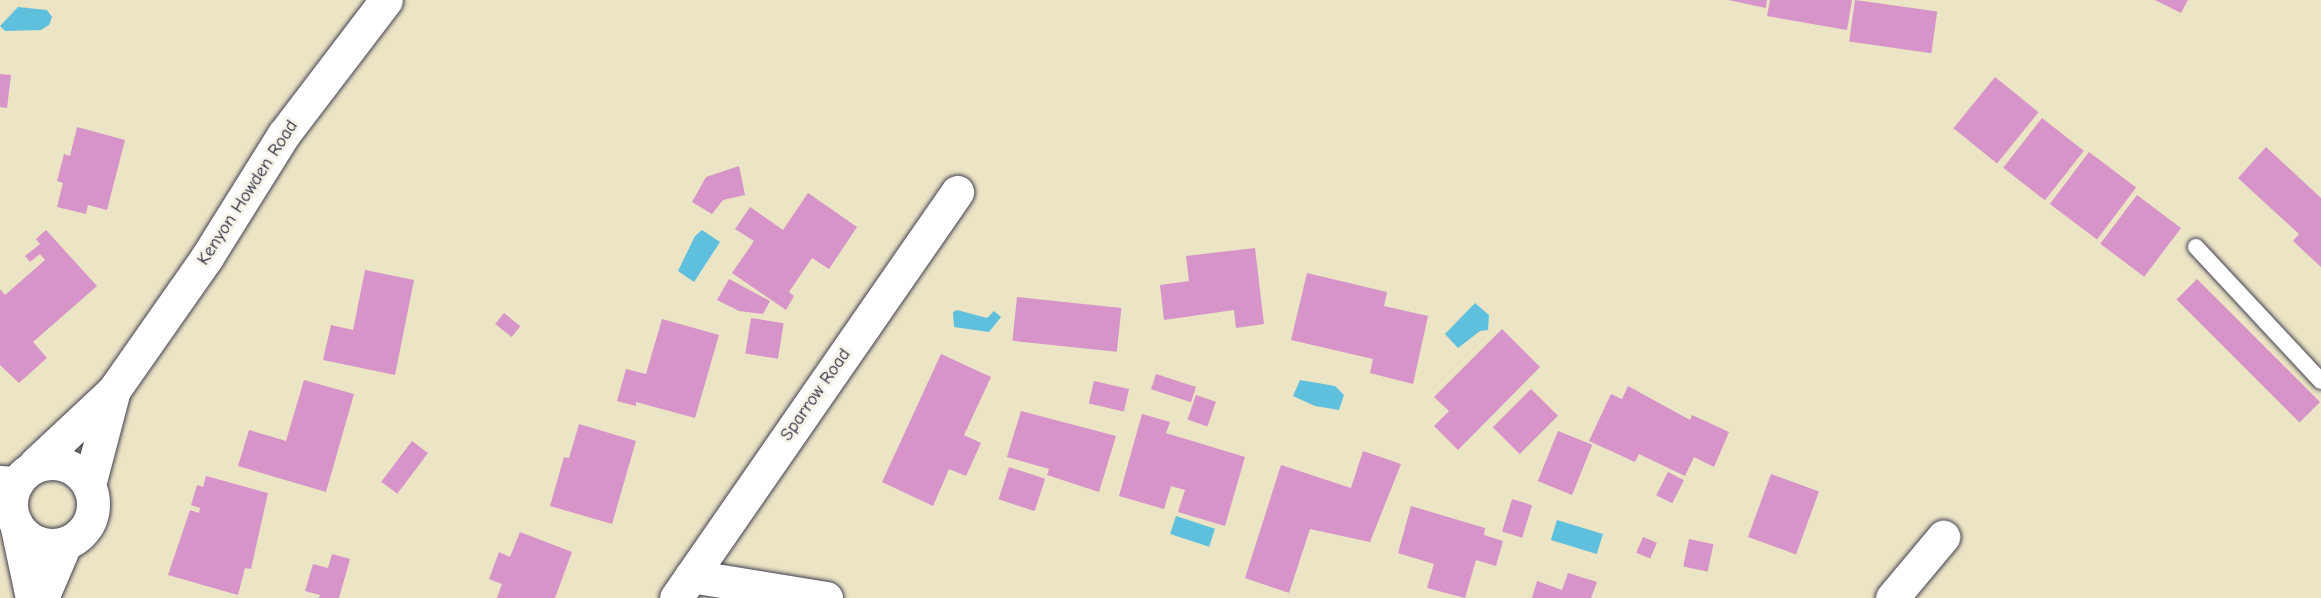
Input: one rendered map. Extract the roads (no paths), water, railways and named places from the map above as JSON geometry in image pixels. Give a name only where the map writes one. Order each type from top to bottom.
[{"type":"street","name":"Kenyon Howden Road","points":[[13,495],[114,390],[207,256],[284,134],[386,0]]},
{"type":"street","name":"Sparrow Road","points":[[684,587],[957,192]]},
{"type":"street","name":"Kenyon Howden Road","points":[[89,485],[114,390]]},
{"type":"street","points":[[68,465],[89,485],[93,513],[78,537],[65,544],[37,543],[13,495],[68,465]]},
{"type":"street","points":[[13,495],[32,598]]},
{"type":"street","points":[[1892,598],[1943,537]]},
{"type":"street","points":[[42,598],[65,544]]},
{"type":"street","points":[[684,587],[826,598]]},
{"type":"lane","points":[[2196,247],[2321,381]]},
{"type":"water","points":[[18,7],[47,10],[52,17],[49,25],[41,30],[5,31],[0,26]]},
{"type":"water","points":[[702,230],[720,242],[694,282],[678,271],[695,236]]},
{"type":"water","points":[[1475,303],[1489,315],[1488,330],[1480,331],[1458,348],[1445,334]]},
{"type":"water","points":[[957,310],[987,318],[994,311],[1001,317],[989,332],[954,327],[953,312]]},
{"type":"water","points":[[1300,380],[1335,386],[1344,395],[1339,410],[1315,406],[1293,396]]},
{"type":"water","points":[[1176,516],[1215,529],[1209,547],[1170,534]]},
{"type":"water","points":[[1557,520],[1603,534],[1597,554],[1551,540]]}]
